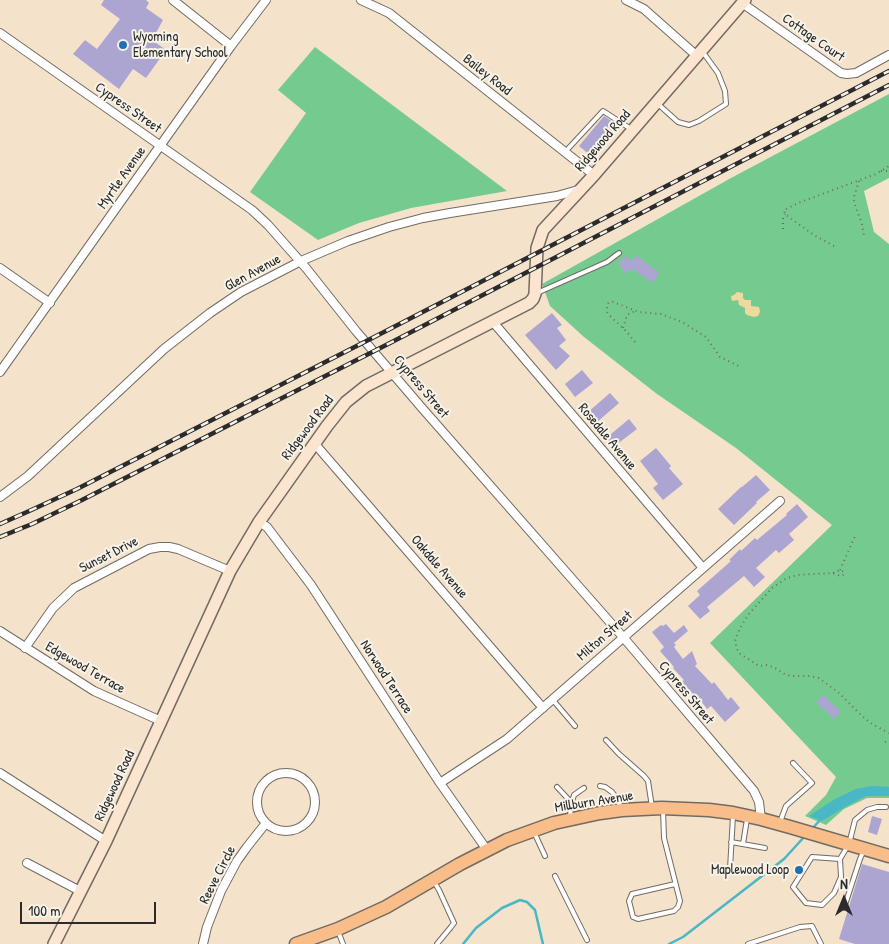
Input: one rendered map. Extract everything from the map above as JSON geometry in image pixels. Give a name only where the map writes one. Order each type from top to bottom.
[{"type":"main road","name":"Millburn Avenue","points":[[296,944],[311,942],[386,907],[460,864],[508,840],[554,823],[622,810],[657,808],[701,809],[733,813],[761,819],[889,856]]},
{"type":"street","points":[[173,0],[232,46]]},
{"type":"street","name":"Myrtle Avenue","points":[[0,372],[266,0]]},
{"type":"street","name":"Bailey Road","points":[[361,0],[389,13],[594,175]]},
{"type":"street","points":[[626,0],[644,9],[699,53]]},
{"type":"street","name":"Ridgewood Road","points":[[54,944],[60,938],[80,891],[106,841],[230,571],[259,522],[327,426],[346,402],[366,386],[493,322],[533,299],[535,294],[537,248],[543,230],[594,175],[743,2]]},
{"type":"street","name":"Cottage Court","points":[[743,2],[841,73],[856,73],[889,56]]},
{"type":"street","name":"Cypress Street","points":[[0,33],[252,210],[268,224],[301,261],[356,331],[623,637],[754,792],[759,802],[761,819]]},
{"type":"street","name":"Glen Avenue","points":[[0,497],[28,476],[164,349],[210,313],[241,292],[301,261],[348,241],[390,227],[423,218],[557,196],[580,190]]},
{"type":"street","points":[[0,268],[50,303]]},
{"type":"street","name":"Rosedale Avenue","points":[[493,322],[703,568]]},
{"type":"street","name":"Oakdale Avenue","points":[[315,444],[543,708]]},
{"type":"street","name":"Milton Street","points":[[440,782],[507,739],[780,501]]},
{"type":"street","name":"Norwood Terrace","points":[[259,522],[266,527],[311,585],[440,782],[487,850]]},
{"type":"street","name":"Sunset Drive","points":[[26,648],[53,608],[74,588],[149,549],[169,547],[178,549],[230,571]]},
{"type":"street","name":"Edgewood Terrace","points":[[0,631],[94,691],[161,721]]},
{"type":"street","points":[[0,773],[106,841]]},
{"type":"street","points":[[289,774],[306,781],[312,791],[315,802],[312,814],[305,824],[295,830],[283,831],[266,823],[260,814],[257,802],[260,790],[267,781],[277,775],[289,774]]},
{"type":"street","name":"Reeve Circle","points":[[203,944],[207,927],[221,892],[237,861],[266,823]]},
{"type":"street","points":[[27,863],[80,891]]},
{"type":"lane","points":[[656,103],[678,122],[689,125],[726,104],[725,91],[718,73],[699,53]]},
{"type":"lane","points":[[565,152],[604,111],[632,131]]},
{"type":"lane","points":[[535,294],[607,262],[619,253]]},
{"type":"lane","points":[[552,699],[575,726]]},
{"type":"lane","points":[[606,740],[648,781],[657,808],[680,902],[674,911],[638,919],[632,917],[629,900],[632,894],[675,884]]},
{"type":"lane","points":[[784,826],[786,806],[812,783],[793,763]]},
{"type":"lane","points":[[600,786],[612,792],[622,810]]},
{"type":"lane","points":[[557,787],[572,802]]},
{"type":"lane","points":[[570,819],[574,795],[584,788]]},
{"type":"lane","points":[[840,859],[812,857],[793,887],[806,903],[822,905],[834,893],[841,878],[840,859],[849,844],[855,820],[867,810],[886,807]]},
{"type":"lane","points":[[730,869],[733,813]]},
{"type":"lane","points":[[743,844],[747,816]]},
{"type":"lane","points":[[533,830],[545,856]]},
{"type":"lane","points":[[731,842],[765,848]]},
{"type":"lane","points":[[844,908],[864,848]]},
{"type":"lane","points":[[555,876],[587,940]]},
{"type":"lane","points":[[433,881],[454,922],[437,944]]},
{"type":"lane","points":[[748,944],[800,927],[812,926],[821,944]]},
{"type":"lane","points":[[338,929],[344,944]]},
{"type":"path","points":[[783,229],[784,210],[858,181],[889,166]]},
{"type":"path","points":[[881,171],[889,171]]},
{"type":"path","points":[[858,181],[854,202],[864,236]]},
{"type":"path","points":[[785,214],[814,235],[834,246]]},
{"type":"path","points":[[634,342],[607,312],[609,302],[635,311],[661,314],[678,320],[706,337],[720,357],[741,367]]},
{"type":"path","points":[[623,328],[626,315],[635,311]]},
{"type":"path","points":[[855,536],[840,570],[833,573],[797,575],[787,578],[772,588],[740,628],[735,641],[736,649],[759,666],[768,665],[786,675],[819,678],[839,693],[872,724],[889,733]]},
{"type":"path","points":[[833,573],[842,576],[844,572],[840,570]]},
{"type":"path","points":[[885,742],[889,740]]},
{"type":"green space","points":[[315,47],[507,191],[411,208],[359,223],[318,240],[250,192],[306,113],[278,90]]},
{"type":"green space","points":[[889,94],[889,178],[864,191],[874,232],[889,244],[889,798],[867,798],[844,809],[826,825],[805,816],[826,795],[836,777],[710,643],[832,525],[736,448],[657,394],[584,337],[550,306],[542,284],[731,178]]},
{"type":"sand","points":[[737,292],[743,293],[745,300],[751,300],[751,306],[759,307],[760,312],[758,316],[747,315],[745,308],[739,305],[738,300],[732,301],[731,296]]},
{"type":"water","points":[[872,786],[889,787],[889,796],[866,796],[822,821],[809,816],[835,799],[856,789]]},
{"type":"building","name":"Wyoming Elementary School","points":[[104,0],[146,0],[149,3],[146,8],[163,20],[152,40],[166,50],[146,78],[133,69],[119,89],[73,54],[85,40],[97,49],[120,19],[101,5]]},
{"type":"building","points":[[604,116],[617,125],[591,156],[579,146]]},
{"type":"building","points":[[636,255],[659,273],[652,283],[633,269],[621,275],[624,272],[618,261],[628,256],[631,262]]},
{"type":"building","points":[[552,313],[562,325],[557,328],[566,340],[559,346],[570,356],[556,370],[525,335]]},
{"type":"building","points":[[582,370],[593,383],[575,397],[565,384]]},
{"type":"building","points":[[610,393],[619,403],[596,423],[587,413]]},
{"type":"building","points":[[629,419],[637,429],[616,445],[605,439]]},
{"type":"building","points":[[656,448],[671,466],[669,468],[683,484],[663,500],[653,488],[658,484],[640,461]]},
{"type":"building","points":[[756,475],[770,490],[734,525],[718,509]]},
{"type":"building","points":[[797,504],[808,517],[789,534],[794,540],[779,553],[776,550],[756,568],[765,577],[754,587],[744,576],[707,607],[710,611],[700,619],[688,606],[700,595],[697,591],[731,561],[729,560],[740,549],[741,551],[755,538],[757,540]]},
{"type":"building","points":[[666,624],[674,633],[684,625],[688,631],[674,643],[676,645],[674,647],[683,659],[692,651],[697,664],[695,666],[712,684],[714,682],[728,700],[731,697],[740,708],[725,722],[711,706],[707,709],[696,694],[694,695],[682,682],[684,680],[660,651],[664,647],[652,632],[661,625]]},
{"type":"building","points":[[823,695],[841,712],[834,719],[816,702]]},
{"type":"building","points":[[872,816],[882,819],[877,835],[868,832]]},
{"type":"building","points":[[862,864],[889,872],[889,944],[855,944],[839,939]]},
{"type":"waterway","points":[[811,830],[821,819]]},
{"type":"waterway","points":[[669,944],[683,937],[784,859],[805,836]]},
{"type":"waterway","points":[[463,944],[476,928],[502,908],[520,900],[527,902],[535,910],[543,944]]},
{"type":"railway","points":[[0,524],[77,489],[889,71]]},
{"type":"railway","points":[[0,537],[82,500],[889,85]]},
{"type":"place","name":"Wyoming Elementary School","points":[[123,45]]},
{"type":"place","name":"Maplewood Loop","points":[[799,870]]}]
